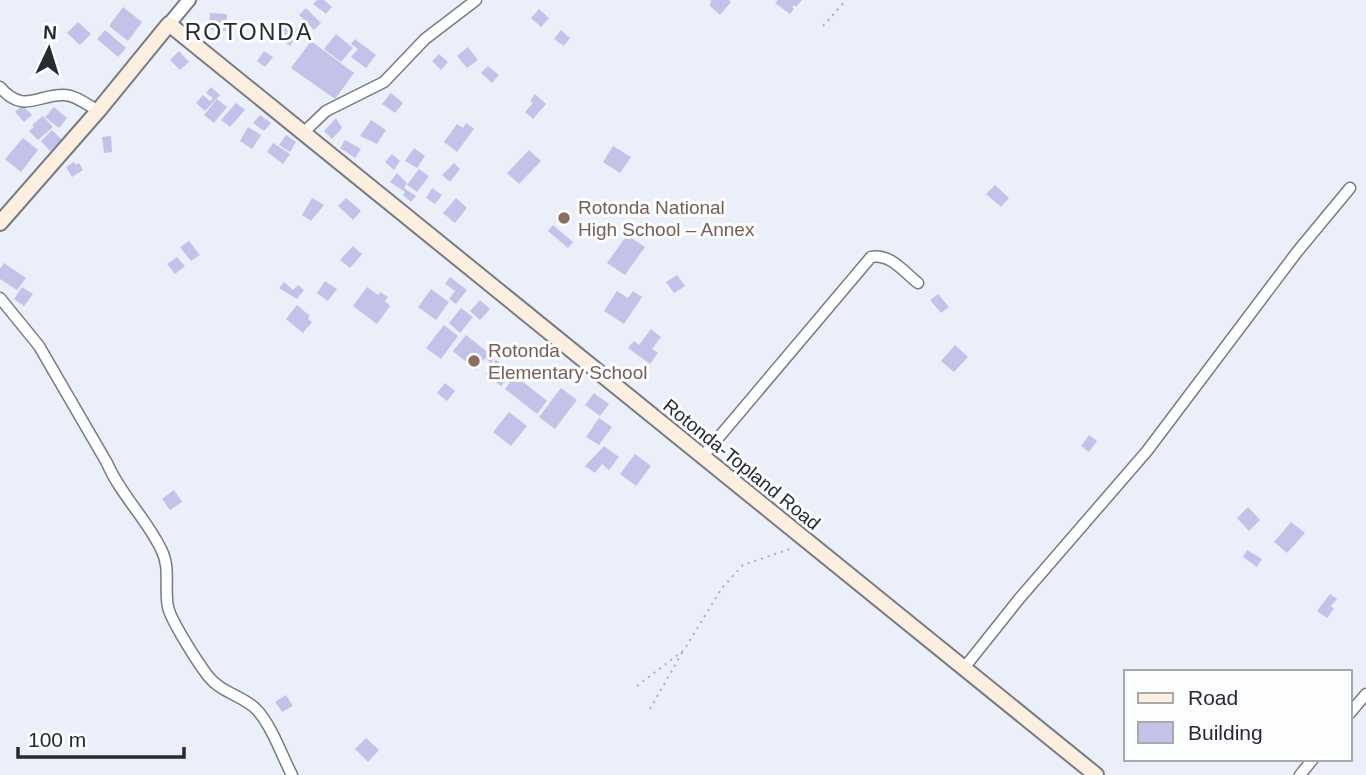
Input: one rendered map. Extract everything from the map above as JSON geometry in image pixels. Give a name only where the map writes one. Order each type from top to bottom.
[{"type":"main road","points":[[0,223],[98,111],[169,24]]},
{"type":"main road","name":"Rotonda-Topland Road","points":[[169,24],[302,135],[1096,775]]},
{"type":"street","points":[[169,24],[189,0]]},
{"type":"street","points":[[302,135],[326,111],[384,82],[425,39],[475,0]]},
{"type":"street","points":[[0,87],[20,101],[31,102],[66,95],[98,111]]},
{"type":"street","points":[[964,668],[1019,599],[1147,451],[1297,252],[1350,188]]},
{"type":"street","points":[[703,456],[871,257],[880,255],[888,258],[918,283]]},
{"type":"street","points":[[0,298],[39,346],[115,481],[133,503],[162,550],[167,568],[169,610],[202,667],[218,687],[260,713],[292,775]]},
{"type":"street","points":[[1352,711],[1366,694]]},
{"type":"street","points":[[1300,775],[1311,761]]},
{"type":"path","points":[[824,26],[846,0]]},
{"type":"path","points":[[650,709],[722,588],[743,565],[791,550],[804,538]]},
{"type":"path","points":[[637,686],[684,650]]},
{"type":"building","points":[[317,0],[324,0],[332,7],[326,14],[313,4]]},
{"type":"building","points":[[711,0],[731,2],[720,15],[710,6]]},
{"type":"building","points":[[778,0],[802,0],[796,7],[794,5],[790,14],[775,3]]},
{"type":"building","points":[[123,7],[142,22],[128,41],[109,26]]},
{"type":"building","points":[[306,8],[321,23],[314,30],[299,15]]},
{"type":"building","points":[[539,9],[549,18],[541,27],[531,18]]},
{"type":"building","points":[[210,13],[227,14],[226,31],[209,29]]},
{"type":"building","points":[[286,21],[300,31],[290,46],[277,37]]},
{"type":"building","points":[[78,22],[91,34],[80,45],[67,33]]},
{"type":"building","points":[[105,30],[126,48],[118,57],[97,39]]},
{"type":"building","points":[[561,30],[570,38],[564,46],[554,39]]},
{"type":"building","points":[[336,34],[353,48],[341,62],[324,49]]},
{"type":"building","points":[[355,39],[376,55],[366,68],[351,57],[358,49],[351,44]]},
{"type":"building","points":[[311,41],[354,73],[335,99],[291,68]]},
{"type":"building","points":[[468,47],[478,60],[467,68],[457,56]]},
{"type":"building","points":[[179,51],[189,62],[180,70],[170,60]]},
{"type":"building","points":[[264,51],[273,57],[265,67],[257,61]]},
{"type":"building","points":[[439,54],[448,62],[441,70],[432,61]]},
{"type":"building","points":[[488,66],[499,75],[492,83],[481,73]]},
{"type":"building","points":[[211,87],[220,95],[205,111],[196,103],[203,95],[210,101],[213,98],[206,93]]},
{"type":"building","points":[[391,93],[403,103],[395,113],[382,104]]},
{"type":"building","points":[[535,94],[546,104],[533,119],[525,112],[533,103],[530,101]]},
{"type":"building","points":[[217,99],[227,107],[214,123],[204,115]]},
{"type":"building","points":[[236,103],[245,110],[230,127],[221,120]]},
{"type":"building","points":[[22,105],[32,115],[24,122],[15,112]]},
{"type":"building","points":[[54,107],[67,118],[59,128],[45,117]]},
{"type":"building","points":[[260,115],[271,123],[264,131],[253,123]]},
{"type":"building","points":[[43,116],[53,127],[38,140],[29,131]]},
{"type":"building","points":[[336,118],[342,128],[332,139],[324,131]]},
{"type":"building","points":[[371,120],[386,130],[377,144],[360,136]]},
{"type":"building","points":[[466,123],[474,129],[457,152],[444,142],[457,124],[463,128]]},
{"type":"building","points":[[248,127],[261,135],[252,149],[240,141]]},
{"type":"building","points":[[52,130],[62,140],[50,151],[41,141]]},
{"type":"building","points":[[286,135],[296,142],[290,152],[279,145]]},
{"type":"building","points":[[111,136],[112,152],[104,153],[102,137]]},
{"type":"building","points":[[23,138],[38,150],[21,172],[5,159]]},
{"type":"building","points":[[345,140],[361,149],[355,158],[340,148]]},
{"type":"building","points":[[273,143],[290,154],[283,164],[267,152]]},
{"type":"building","points":[[613,146],[631,157],[620,173],[603,162]]},
{"type":"building","points":[[414,148],[425,156],[417,168],[405,161]]},
{"type":"building","points":[[529,150],[541,161],[519,184],[507,173]]},
{"type":"building","points":[[392,154],[400,161],[394,170],[385,162]]},
{"type":"building","points":[[74,162],[76,165],[79,163],[83,170],[72,177],[66,167]]},
{"type":"building","points":[[454,163],[460,169],[450,182],[442,175]]},
{"type":"building","points":[[419,169],[429,176],[417,192],[407,185]]},
{"type":"building","points":[[397,173],[407,183],[404,188],[416,196],[411,202],[403,195],[405,192],[390,182]]},
{"type":"building","points":[[995,185],[1009,198],[1001,207],[986,194]]},
{"type":"building","points":[[432,188],[442,195],[435,204],[426,198]]},
{"type":"building","points":[[312,198],[324,205],[311,221],[302,215]]},
{"type":"building","points":[[346,198],[361,211],[353,220],[338,206]]},
{"type":"building","points":[[456,198],[467,208],[455,223],[443,213]]},
{"type":"building","points":[[553,225],[573,242],[568,248],[548,231]]},
{"type":"building","points":[[627,235],[645,247],[625,275],[607,263]]},
{"type":"building","points":[[189,241],[200,255],[191,261],[180,247]]},
{"type":"building","points":[[353,246],[362,254],[350,268],[340,260]]},
{"type":"building","points":[[177,257],[185,266],[175,274],[167,264]]},
{"type":"building","points":[[4,263],[26,278],[17,290],[0,279],[0,269]]},
{"type":"building","points":[[677,275],[685,286],[674,293],[666,282]]},
{"type":"building","points":[[450,277],[467,290],[456,304],[449,299],[455,291],[445,284]]},
{"type":"building","points":[[325,281],[337,289],[328,301],[317,293]]},
{"type":"building","points":[[284,282],[293,290],[298,285],[304,290],[297,299],[279,288]]},
{"type":"building","points":[[22,287],[33,294],[24,306],[14,299]]},
{"type":"building","points":[[367,287],[378,295],[380,292],[388,297],[385,301],[390,306],[377,324],[353,306]]},
{"type":"building","points":[[431,289],[449,302],[436,320],[418,307]]},
{"type":"building","points":[[617,291],[628,298],[633,291],[642,297],[624,324],[604,311]]},
{"type":"building","points":[[938,294],[949,307],[941,313],[930,300]]},
{"type":"building","points":[[480,300],[490,309],[480,320],[470,311]]},
{"type":"building","points":[[297,305],[310,316],[308,319],[312,322],[303,333],[286,319]]},
{"type":"building","points":[[461,308],[473,317],[460,333],[449,323]]},
{"type":"building","points":[[444,325],[458,336],[441,359],[426,348]]},
{"type":"building","points":[[651,329],[661,337],[652,349],[658,353],[650,364],[628,348],[634,341],[639,345]]},
{"type":"building","points":[[466,335],[495,358],[491,363],[485,358],[476,370],[453,351]]},
{"type":"building","points":[[955,345],[968,357],[954,372],[941,361]]},
{"type":"building","points":[[496,360],[547,401],[537,414],[505,389],[511,381],[508,378],[501,386],[485,374]]},
{"type":"building","points":[[445,383],[455,391],[447,401],[437,393]]},
{"type":"building","points":[[561,388],[577,400],[555,429],[539,417]]},
{"type":"building","points":[[594,393],[609,404],[600,416],[585,405]]},
{"type":"building","points":[[509,412],[527,426],[511,446],[493,432]]},
{"type":"building","points":[[599,418],[612,427],[599,445],[586,437]]},
{"type":"building","points":[[1089,435],[1097,441],[1089,452],[1081,446]]},
{"type":"building","points":[[604,446],[619,457],[609,470],[602,464],[595,473],[585,466]]},
{"type":"building","points":[[635,454],[651,466],[636,486],[620,474]]},
{"type":"building","points":[[174,490],[182,502],[170,510],[162,499]]},
{"type":"building","points":[[1248,507],[1260,520],[1249,531],[1237,518]]},
{"type":"building","points":[[1291,522],[1305,533],[1287,553],[1274,542]]},
{"type":"building","points":[[1247,550],[1262,559],[1257,567],[1243,557]]},
{"type":"building","points":[[1330,594],[1337,599],[1327,618],[1317,611]]},
{"type":"building","points":[[286,695],[293,706],[282,712],[275,702]]},
{"type":"building","points":[[366,738],[379,750],[368,762],[355,749]]},
{"type":"place","name":"Rotonda National High School – Annex","points":[[564,218]]},
{"type":"place","name":"Rotonda Elementary School","points":[[474,361]]},
{"type":"district","name":"ROTONDA","points":[[249,32]]}]
